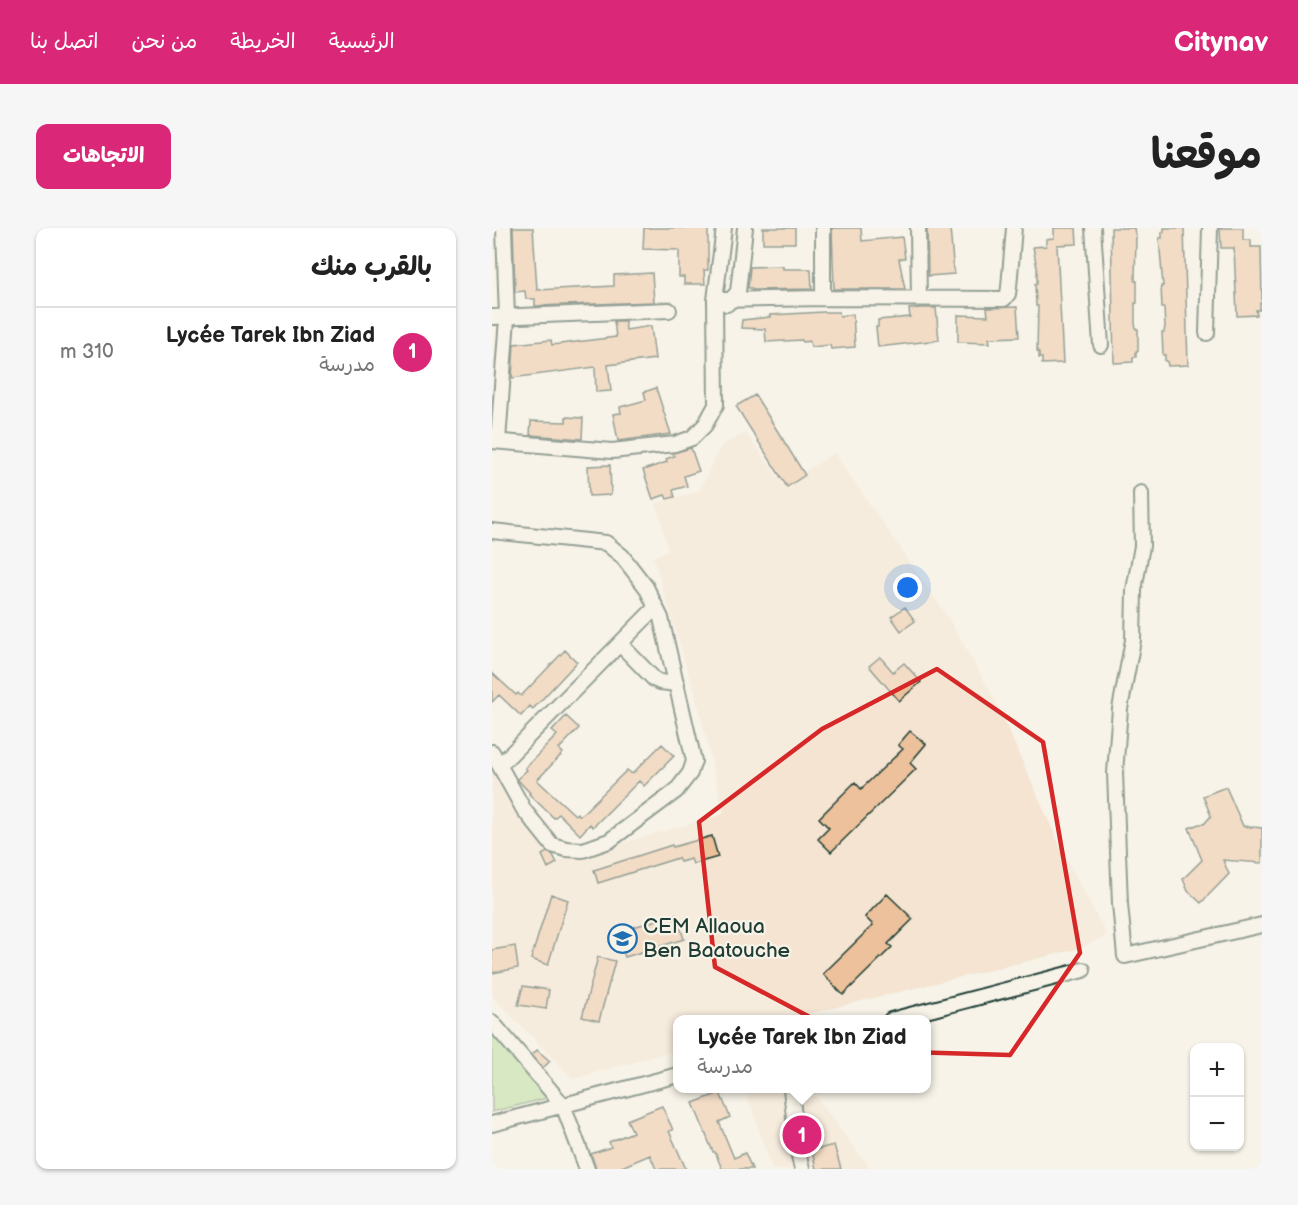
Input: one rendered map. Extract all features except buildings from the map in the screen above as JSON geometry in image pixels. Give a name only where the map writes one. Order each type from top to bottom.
[{"type":"street","points":[[504,228],[507,318],[495,441],[612,451],[675,444],[692,438],[705,425],[716,405],[715,300],[724,228]]},
{"type":"street","points":[[715,315],[738,292],[745,228]]},
{"type":"street","points":[[823,228],[823,298]]},
{"type":"street","points":[[918,228],[919,298]]},
{"type":"street","points":[[715,300],[1004,299],[1009,287],[1014,228]]},
{"type":"street","points":[[1094,228],[1101,345]]},
{"type":"street","points":[[1207,333],[1210,228]]},
{"type":"street","points":[[492,317],[669,310]]},
{"type":"street","points":[[1141,493],[1142,546],[1134,591],[1133,640],[1120,708],[1114,773],[1120,904],[1125,956],[1262,925]]},
{"type":"street","points":[[492,531],[606,543],[622,556],[640,579],[661,618],[694,761],[690,773],[676,791],[609,841],[583,850],[552,845],[524,810],[492,752]]},
{"type":"street","points":[[500,765],[656,607]]},
{"type":"street","points":[[620,644],[654,679],[676,684]]},
{"type":"street","points":[[910,1015],[1083,970]]},
{"type":"street","points":[[492,1022],[563,1105],[587,1169]]},
{"type":"street","points":[[492,1124],[673,1076]]},
{"type":"street","points":[[791,1093],[797,1147],[802,1169]]},
{"type":"highlighted area","points":[[937,669],[1043,742],[1080,953],[1010,1055],[874,1051],[715,967],[699,822],[822,729]]},
{"type":"shaded area","points":[[746,433],[784,485],[834,453],[946,614],[995,700],[1063,853],[1107,935],[1081,948],[804,1015],[673,1015],[673,1051],[573,1079],[492,996],[492,762],[552,863],[724,814],[698,704],[653,557],[668,550],[656,503],[699,491],[721,445]]},
{"type":"shaded area","points":[[746,1093],[813,1093],[871,1169],[772,1169]]},
{"type":"green space","points":[[492,1034],[547,1098],[492,1112]]},
{"type":"place","name":"CEM Allaoua Ben Baatouche","points":[[622,938]]},
{"type":"place","name":"Lycée Tarek Ibn Ziad","points":[[802,1135]]}]
